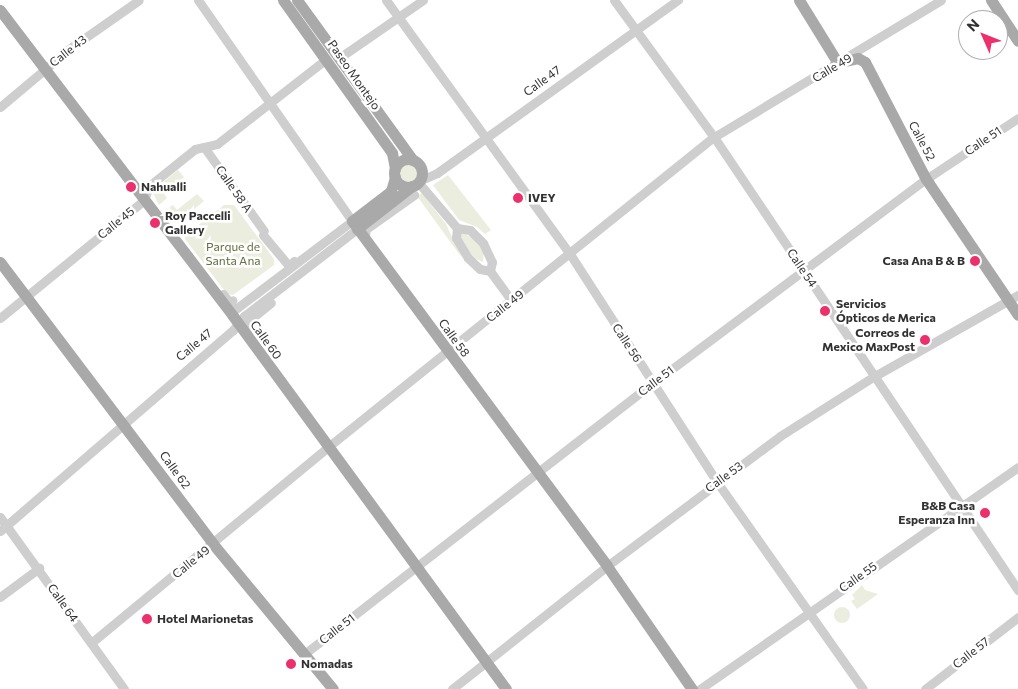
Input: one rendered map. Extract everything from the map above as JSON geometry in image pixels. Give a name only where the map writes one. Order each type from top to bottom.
[{"type":"main road","name":"Paseo Montejo","points":[[283,0],[392,153],[395,173]]},
{"type":"main road","points":[[297,0],[422,171],[416,186],[401,185],[395,173],[400,162],[413,160]]},
{"type":"main road","name":"Calle 52","points":[[799,0],[834,58],[845,61],[858,58],[865,62],[926,179],[1013,298],[1018,315]]},
{"type":"main road","points":[[991,0],[1018,41]]},
{"type":"main road","name":"Calle 60","points":[[0,10],[144,202],[230,303],[235,328],[328,446],[506,689]]},
{"type":"main road","name":"Calle 47","points":[[355,229],[391,191],[395,173]]},
{"type":"main road","name":"Calle 47","points":[[355,229],[416,186]]},
{"type":"main road","name":"Calle 58","points":[[355,229],[607,566],[692,689]]},
{"type":"main road","name":"Calle 62","points":[[0,262],[213,544],[303,655],[334,689]]},
{"type":"street","name":"Calle 43","points":[[0,107],[45,69],[139,0]]},
{"type":"street","name":"Calle 58","points":[[198,0],[355,229]]},
{"type":"street","name":"Calle 56","points":[[386,0],[570,254],[717,482],[863,689]]},
{"type":"street","points":[[339,58],[423,0]]},
{"type":"street","name":"Calle 54","points":[[614,0],[638,30],[714,137],[1018,590]]},
{"type":"street","points":[[638,30],[672,0]]},
{"type":"street","name":"Calle 47","points":[[416,186],[486,139],[678,0]]},
{"type":"street","points":[[495,133],[638,30],[688,0]]},
{"type":"street","name":"Calle 49","points":[[91,643],[213,544],[328,446],[512,301],[714,137],[845,61],[941,0]]},
{"type":"street","name":"Calle 45","points":[[0,318],[144,202],[150,186],[195,149],[217,144],[326,59]]},
{"type":"street","name":"Calle 51","points":[[303,655],[536,472],[653,383],[805,272],[926,179],[1018,118]]},
{"type":"street","name":"Calle 58 A","points":[[204,147],[289,266],[355,229]]},
{"type":"street","points":[[416,186],[456,228],[470,230],[483,243],[492,262],[490,271]]},
{"type":"street","points":[[144,202],[145,209],[235,328]]},
{"type":"street","points":[[456,228],[455,234],[463,251],[480,269],[490,271],[512,301]]},
{"type":"street","points":[[328,446],[247,331],[246,322],[354,237],[355,229]]},
{"type":"street","name":"Calle 47","points":[[230,303],[237,308],[331,236],[355,229]]},
{"type":"street","name":"Calle 47","points":[[4,529],[123,423],[235,328],[244,316],[355,229]]},
{"type":"street","points":[[331,236],[337,244]]},
{"type":"street","name":"Calle 53","points":[[452,689],[607,566],[780,436],[874,377],[1013,298]]},
{"type":"street","name":"Calle 55","points":[[700,689],[808,611],[1018,467]]},
{"type":"street","name":"Calle 64","points":[[0,517],[4,529],[38,568],[124,689]]},
{"type":"street","points":[[0,597],[38,568]]},
{"type":"street","name":"Calle 57","points":[[925,689],[1018,617]]},
{"type":"street","points":[[486,661],[500,689]]},
{"type":"street","points":[[486,661],[512,689]]},
{"type":"green space","points":[[408,163],[415,166],[418,173],[415,180],[408,183],[401,180],[398,173],[401,166]]},
{"type":"green space","points":[[178,170],[184,177],[164,194],[167,198],[159,205],[152,191]]},
{"type":"green space","points":[[448,175],[491,230],[485,234],[477,227],[459,220],[433,185]]},
{"type":"green space","points":[[422,193],[446,224],[462,258],[417,196]]},
{"type":"green space","points":[[197,194],[204,201],[178,223],[173,222],[164,211],[173,205],[177,210]]},
{"type":"green space","name":"Parque de Santa Ana","points":[[224,205],[234,205],[274,259],[274,265],[233,295],[227,294],[185,239],[186,235],[195,228],[197,229],[199,227],[196,227]]},
{"type":"green space","points":[[462,233],[474,238],[484,252],[483,262],[471,257],[460,237]]},
{"type":"green space","points":[[862,585],[865,590],[878,594],[857,609],[851,601],[855,599],[852,595]]},
{"type":"green space","points":[[839,607],[845,607],[850,612],[848,621],[839,623],[834,618],[834,612]]},
{"type":"place","name":"Nahualli","points":[[131,187]]},
{"type":"place","name":"IVEY","points":[[518,198]]},
{"type":"place","name":"Roy Paccelli Gallery","points":[[155,223]]},
{"type":"place","name":"Casa Ana B & B","points":[[975,261]]},
{"type":"place","name":"Servicios Ópticos de Merica","points":[[825,311]]},
{"type":"place","name":"Correos de Mexico MaxPost","points":[[925,340]]},
{"type":"place","name":"B&B Casa Esperanza Inn","points":[[985,513]]},
{"type":"place","name":"Hotel Marionetas","points":[[147,619]]},
{"type":"place","name":"Nomadas","points":[[291,664]]}]
